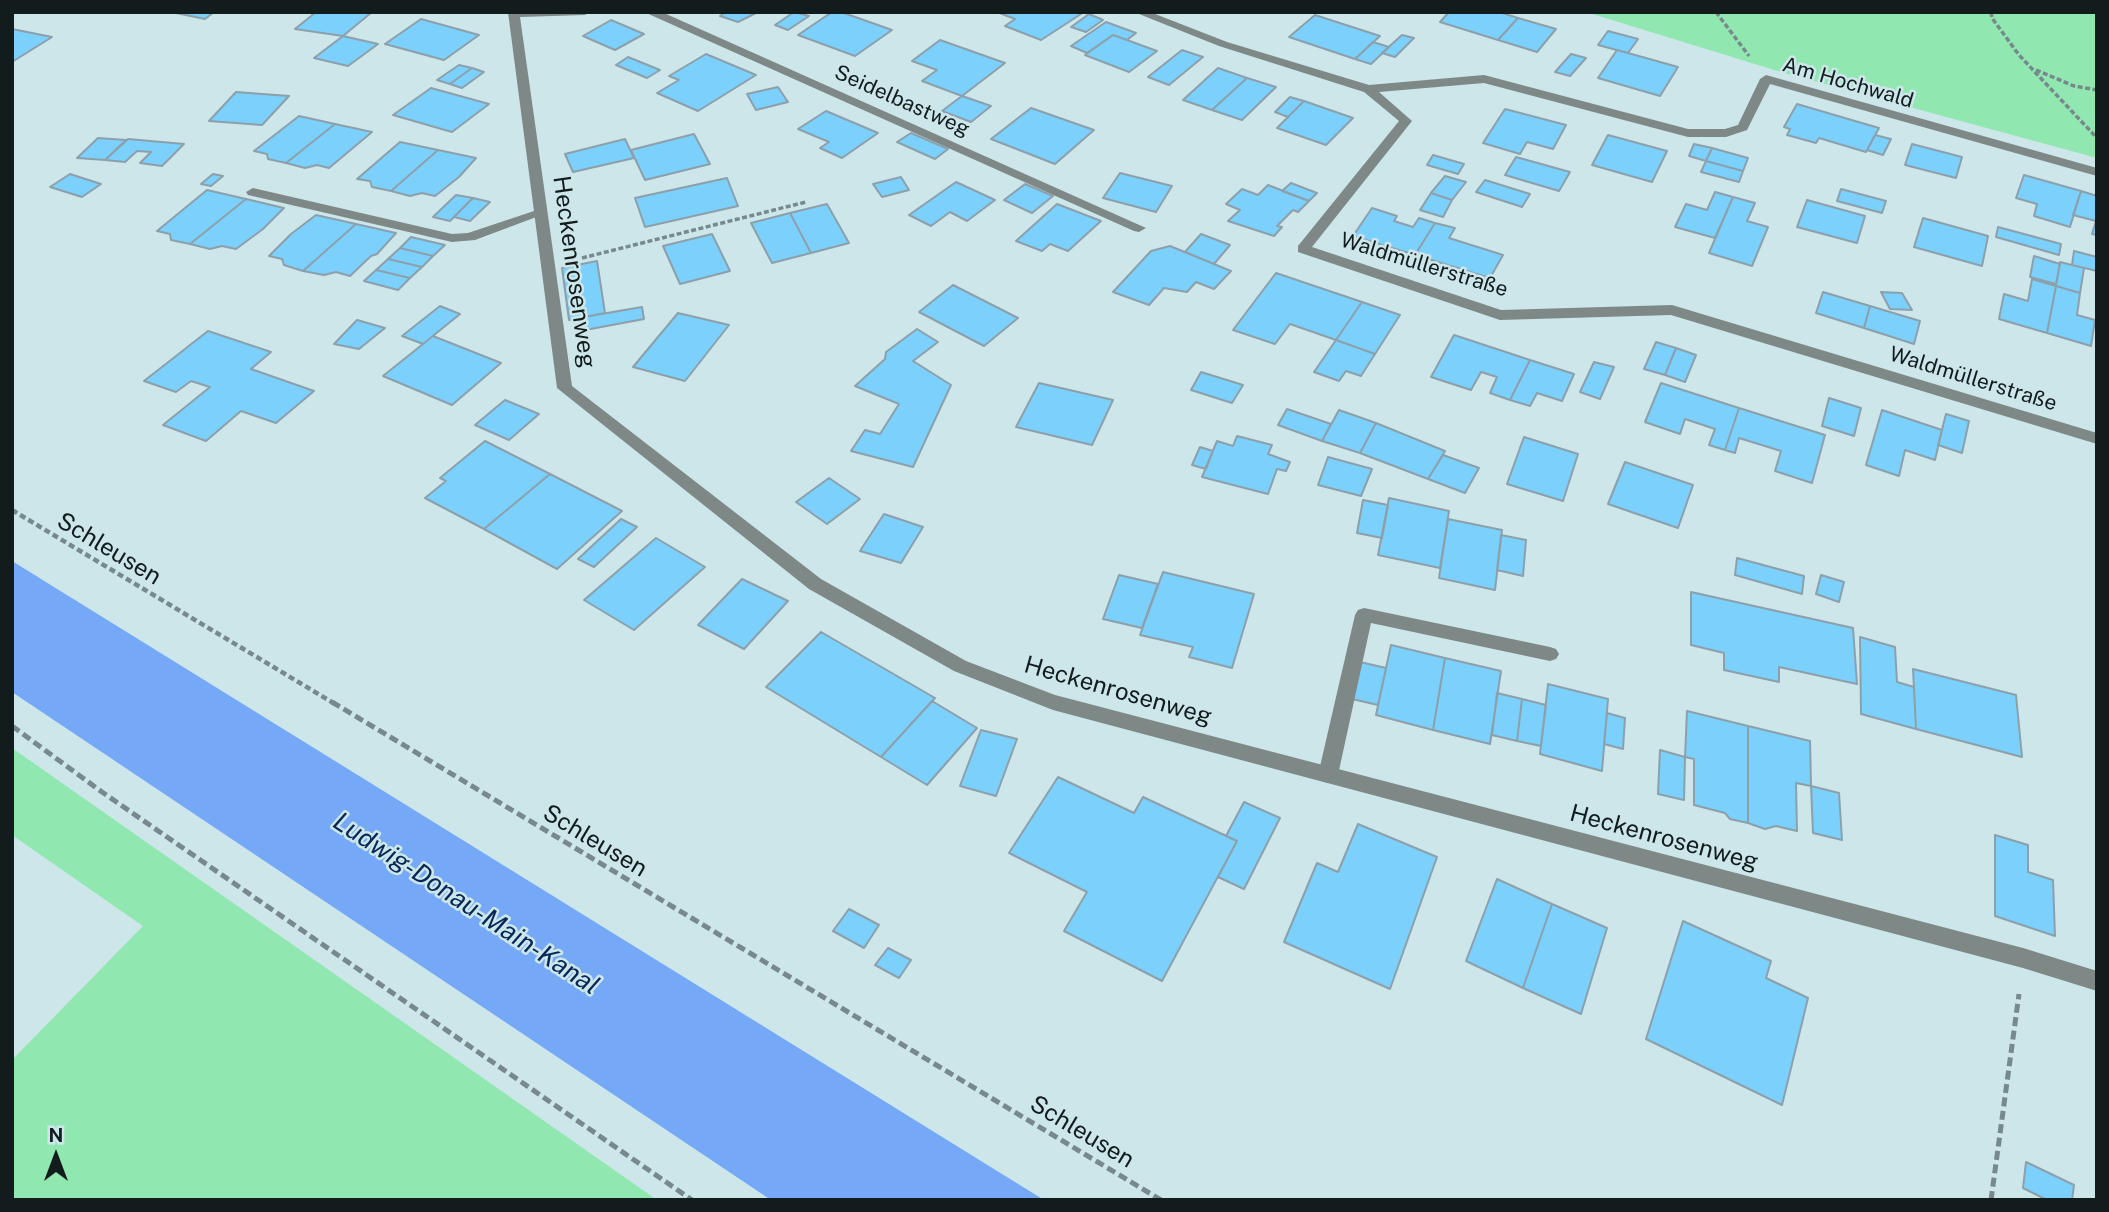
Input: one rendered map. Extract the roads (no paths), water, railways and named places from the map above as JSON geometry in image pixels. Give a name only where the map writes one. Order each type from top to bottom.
[{"type":"street","points":[[514,13],[585,12]]},
{"type":"street","name":"Seidelbastweg","points":[[649,12],[1139,228]]},
{"type":"street","name":"Waldmüllerstraße","points":[[1139,12],[1223,44],[1368,89],[1406,121],[1303,249],[1500,315],[1672,310],[2097,439]]},
{"type":"street","name":"Heckenrosenweg","points":[[514,13],[565,388],[815,584],[960,666],[1053,702],[2023,958],[2097,981]]},
{"type":"street","name":"Am Hochwald","points":[[1368,89],[1484,79],[1688,133],[1726,133],[1743,127],[1766,79],[2097,172]]},
{"type":"street","points":[[253,192],[452,238],[470,237],[540,213]]},
{"type":"street","points":[[1328,775],[1364,615],[1550,654]]},
{"type":"water","name":"Ludwig-Donau-Main-Kanal","points":[[12,561],[1044,1200],[771,1200],[12,692]]}]
